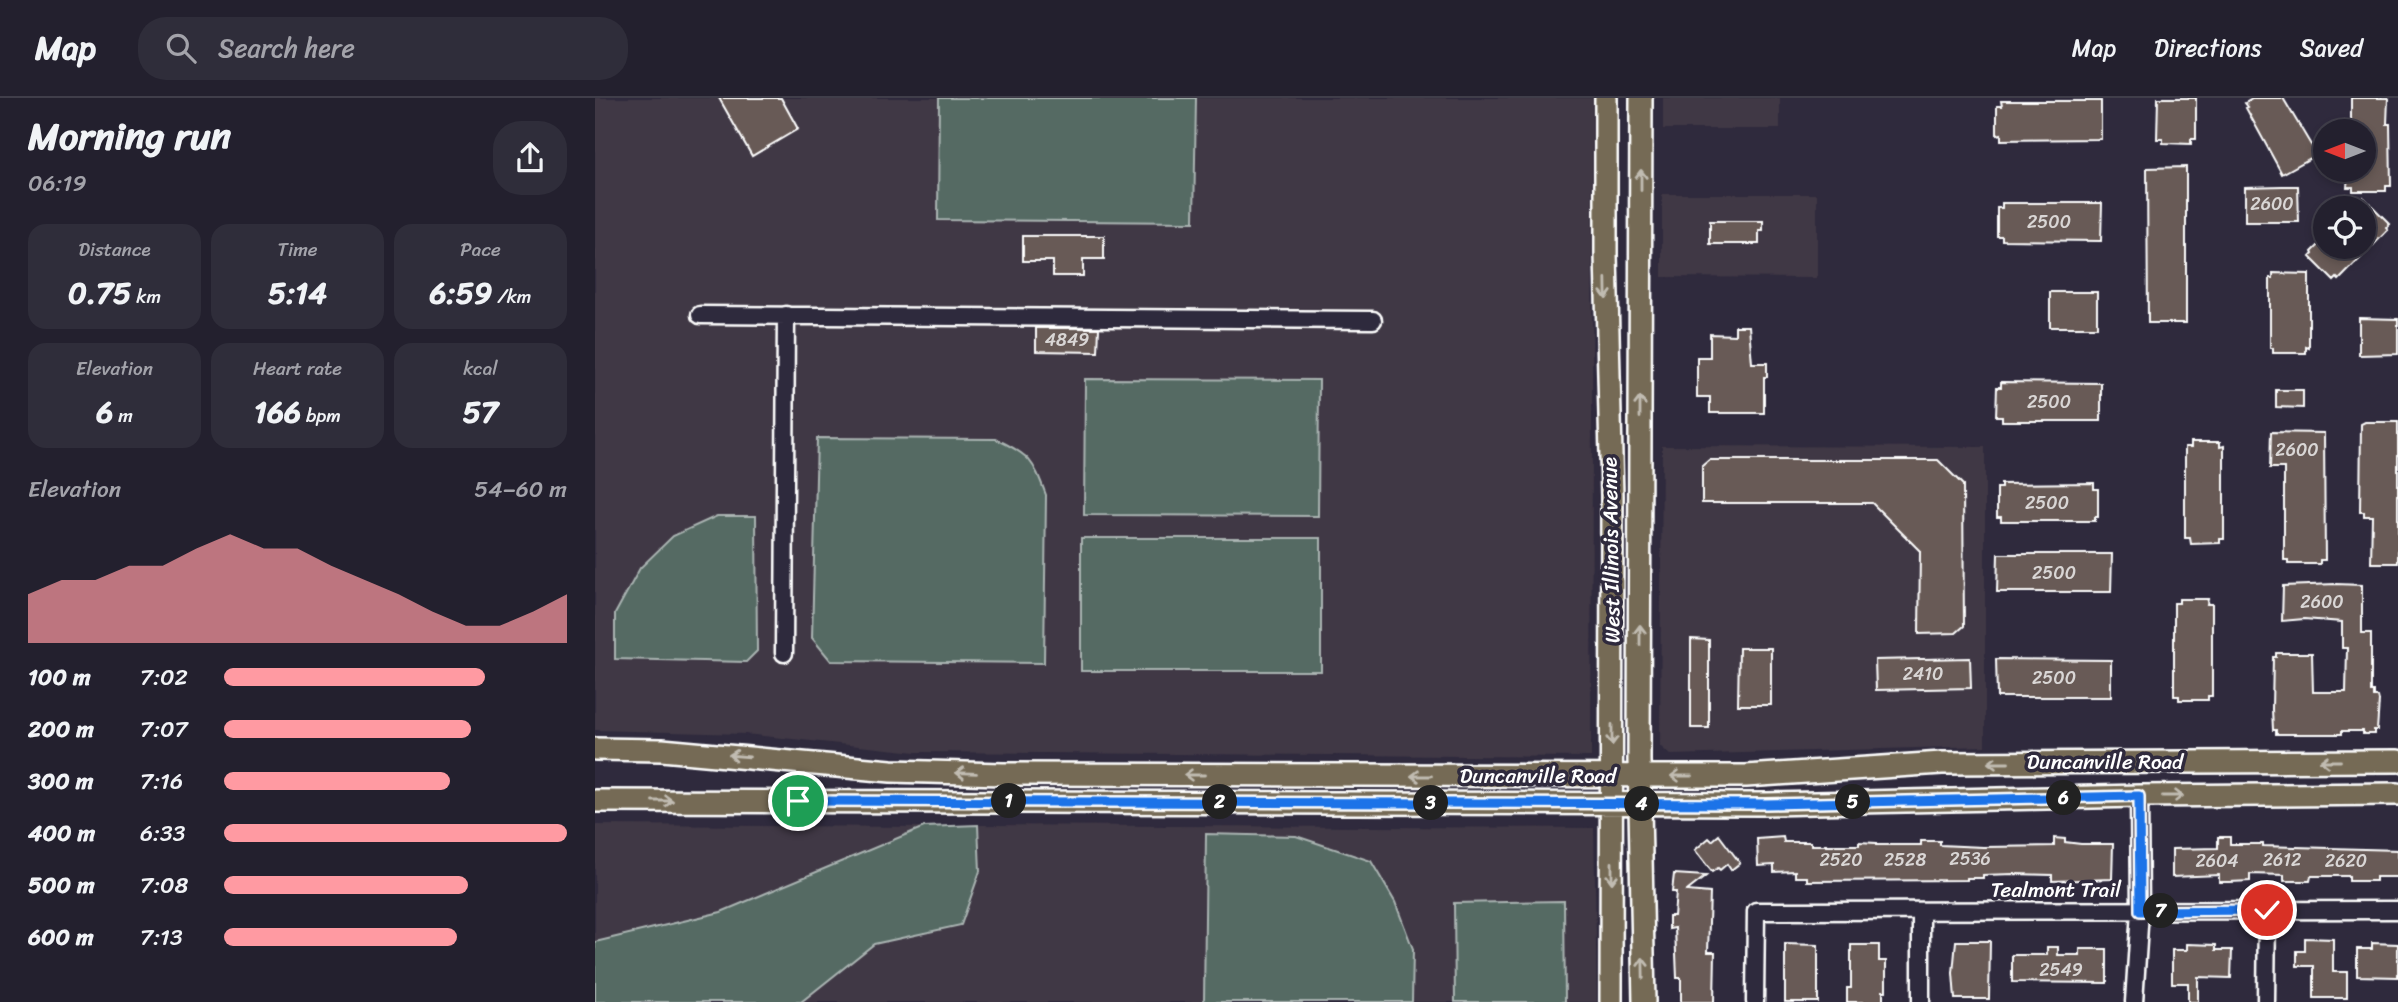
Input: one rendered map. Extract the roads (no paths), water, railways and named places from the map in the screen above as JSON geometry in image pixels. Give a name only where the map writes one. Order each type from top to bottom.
[{"type":"main road","name":"West Illinois Avenue","points":[[1606,98],[1606,254],[1612,496],[1611,1002]]},
{"type":"main road","name":"West Illinois Avenue","points":[[1641,98],[1639,804],[1644,1002]]},
{"type":"main road","points":[[1606,254],[1640,253]]},
{"type":"main road","points":[[1612,496],[1640,495]]},
{"type":"main road","name":"Duncanville Road","points":[[595,749],[662,750],[891,771],[989,774],[1746,776],[1942,763],[2398,761]]},
{"type":"main road","points":[[2139,796],[2140,762]]},
{"type":"main road","name":"Duncanville Road","points":[[595,801],[1766,804],[2398,794]]},
{"type":"street","points":[[700,315],[1373,320]]},
{"type":"street","points":[[783,653],[786,315]]},
{"type":"street","points":[[2134,1002],[2140,911],[2139,796]]},
{"type":"street","points":[[2266,1002],[2267,910]]},
{"type":"street","name":"Tealmont Trail","points":[[1755,1002],[1756,911],[2398,910]]},
{"type":"street","points":[[1921,911],[1921,1002]]}]
